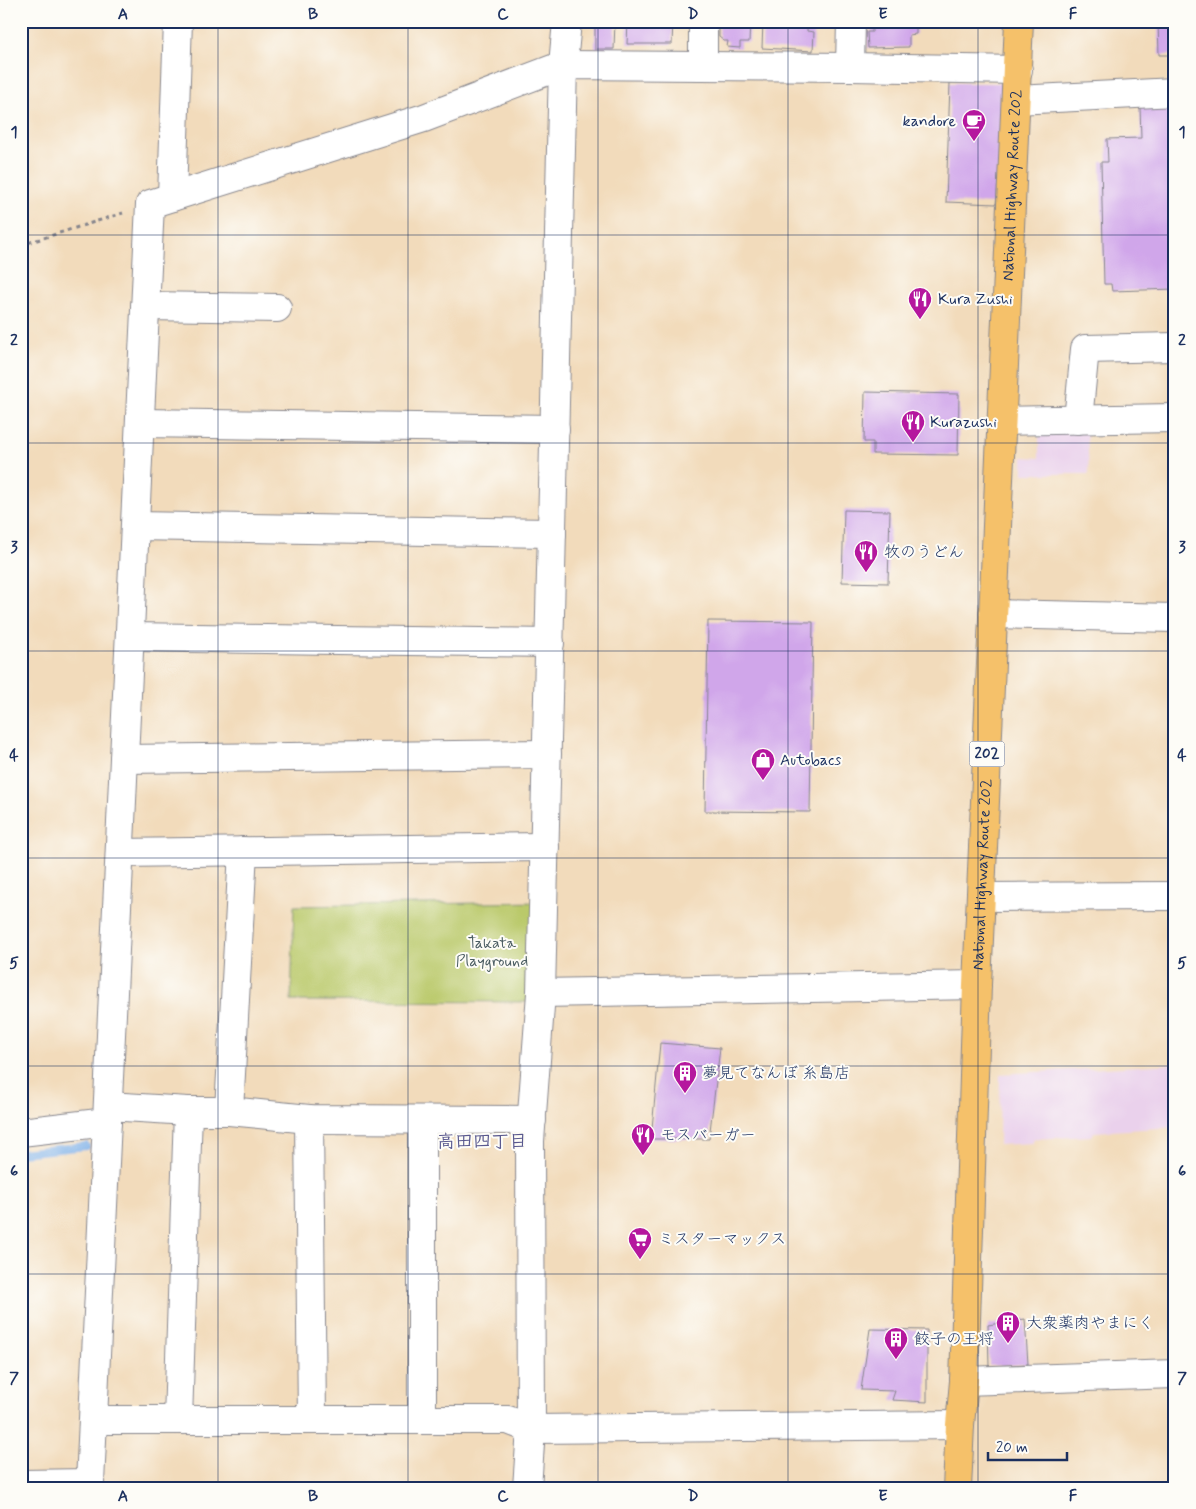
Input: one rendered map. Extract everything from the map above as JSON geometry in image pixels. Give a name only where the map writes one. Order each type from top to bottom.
[{"type":"highway","name":"National Highway Route 202","points":[[957,1488],[964,1381],[981,897],[1019,21]]},
{"type":"street","points":[[21,1484],[90,1486],[145,306],[161,201],[178,21]]},
{"type":"street","points":[[527,1488],[531,1429],[530,1141],[541,993],[563,65],[567,21]]},
{"type":"street","points":[[703,66],[704,21]]},
{"type":"street","points":[[850,67],[851,21]]},
{"type":"street","points":[[161,201],[424,118],[563,65],[1018,70]]},
{"type":"street","points":[[1016,100],[1175,92]]},
{"type":"street","points":[[145,306],[277,308]]},
{"type":"street","points":[[1078,420],[1085,349],[1175,347]]},
{"type":"street","points":[[1002,421],[1175,418]]},
{"type":"street","points":[[140,423],[555,429]]},
{"type":"street","points":[[135,526],[552,533]]},
{"type":"street","points":[[994,614],[1175,618]]},
{"type":"street","points":[[130,637],[550,643]]},
{"type":"street","points":[[124,759],[547,754]]},
{"type":"street","points":[[120,853],[545,847]]},
{"type":"street","points":[[229,1111],[243,851]]},
{"type":"street","points":[[981,897],[1175,896]]},
{"type":"street","points":[[541,993],[978,985]]},
{"type":"street","points":[[21,1132],[108,1114],[188,1111],[229,1111],[309,1119],[532,1120]]},
{"type":"street","points":[[178,1420],[188,1111]]},
{"type":"street","points":[[309,1119],[312,1420]]},
{"type":"street","points":[[422,1121],[422,1420]]},
{"type":"street","points":[[964,1381],[1175,1374]]},
{"type":"street","points":[[94,1420],[508,1420],[531,1429],[960,1425]]},
{"type":"path","points":[[21,245],[161,201]]},
{"type":"shaded area","points":[[1039,431],[1087,432],[1089,474],[1023,474],[1023,457],[1039,458]]},
{"type":"shaded area","points":[[1175,1064],[1175,1127],[1094,1132],[1092,1136],[1033,1139],[1033,1143],[999,1145],[1000,1074]]},
{"type":"green space","name":"Takata Playground","points":[[543,902],[541,1002],[291,1001],[294,906]]},
{"type":"building","points":[[595,21],[615,21],[614,49],[595,49]]},
{"type":"building","points":[[628,21],[673,21],[672,44],[627,44]]},
{"type":"building","points":[[719,21],[750,21],[749,42],[740,42],[740,48],[727,47],[728,41],[724,41],[719,37]]},
{"type":"building","points":[[763,21],[807,21],[807,31],[814,32],[813,51],[762,48]]},
{"type":"building","points":[[872,21],[916,21],[916,34],[909,35],[909,47],[868,48],[867,32],[872,32]]},
{"type":"building","points":[[1158,21],[1175,21],[1175,55],[1159,55]]},
{"type":"building","name":"kandore","points":[[950,83],[1006,83],[996,204],[946,202]]},
{"type":"building","points":[[1175,106],[1175,289],[1112,291],[1111,284],[1104,284],[1101,162],[1108,162],[1107,139],[1141,138],[1140,107]]},
{"type":"building","points":[[865,392],[959,394],[958,455],[873,454],[873,442],[864,442]]},
{"type":"building","points":[[844,510],[890,511],[888,583],[842,582]]},
{"type":"building","points":[[708,621],[813,622],[810,812],[705,811]]},
{"type":"building","name":"夢見てなんぼ 糸島店","points":[[660,1043],[720,1048],[709,1139],[651,1139]]},
{"type":"building","name":"大衆薬肉やまにく","points":[[1025,1319],[1028,1364],[989,1366],[988,1325]]},
{"type":"building","name":"餃子の王将","points":[[870,1329],[927,1330],[927,1402],[892,1400],[895,1391],[861,1390]]},
{"type":"waterway","points":[[21,1153],[86,1146]]},
{"type":"place","name":"kandore","points":[[974,142]]},
{"type":"place","name":"Kura Zushi","points":[[920,320]]},
{"type":"place","name":"Kurazushi","points":[[913,443]]},
{"type":"place","name":"牧のうどん","points":[[866,573]]},
{"type":"place","name":"Autobacs","points":[[763,781]]},
{"type":"place","name":"夢見てなんぼ 糸島店","points":[[685,1094]]},
{"type":"place","name":"モスバーガー","points":[[643,1156]]},
{"type":"place","name":"ミスターマックス","points":[[640,1260]]},
{"type":"place","name":"大衆薬肉やまにく","points":[[1008,1344]]},
{"type":"place","name":"餃子の王将","points":[[896,1360]]},
{"type":"district","name":"高田四丁目","points":[[482,1142]]}]
